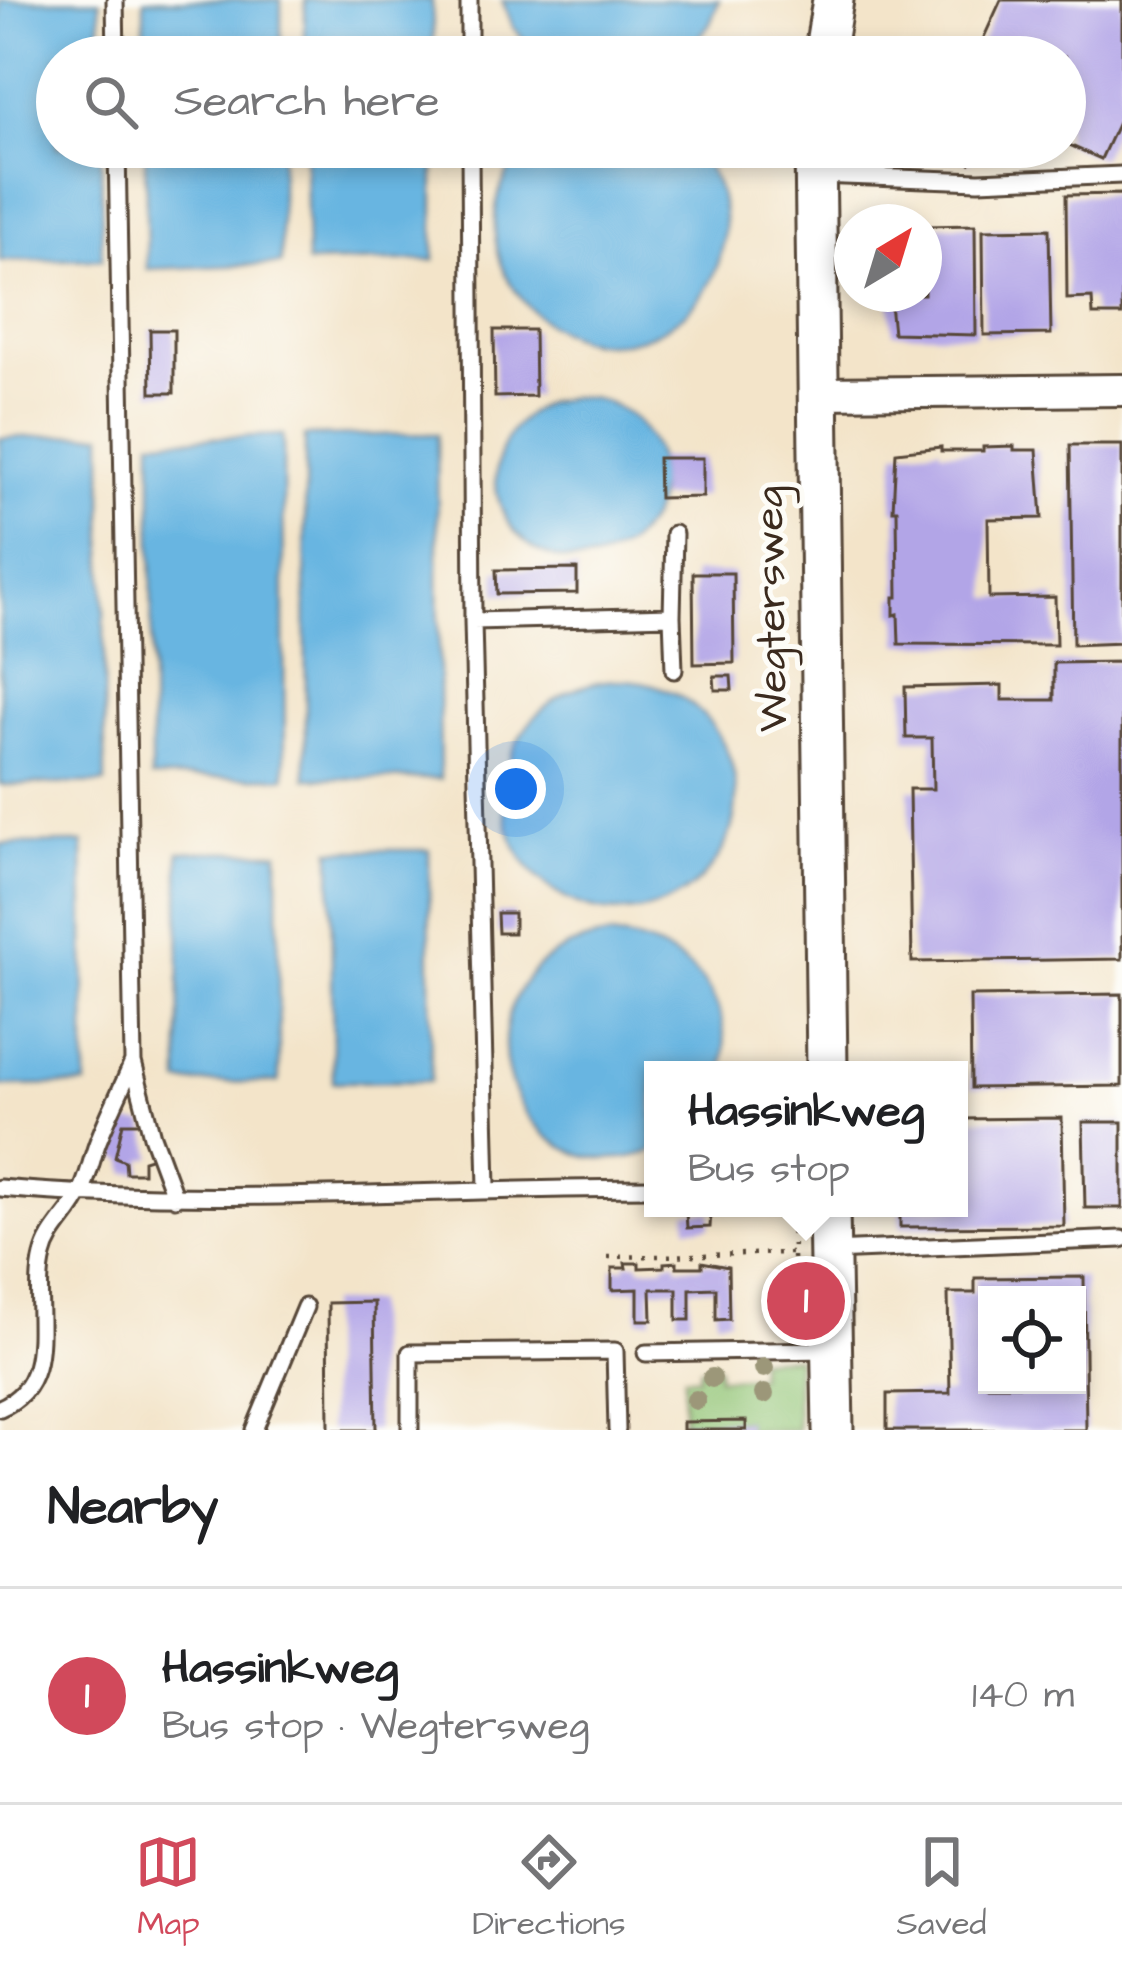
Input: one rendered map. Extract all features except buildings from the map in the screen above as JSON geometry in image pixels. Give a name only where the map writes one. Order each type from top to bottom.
[{"type":"street","points":[[827,36],[833,0]]},
{"type":"street","name":"Wegtersweg","points":[[814,168],[827,1061]]},
{"type":"street","points":[[817,393],[1122,389]]},
{"type":"street","points":[[826,1217],[811,1252],[817,1350],[833,1430]]},
{"type":"lane","points":[[115,0],[116,36]]},
{"type":"lane","points":[[469,0],[470,36]]},
{"type":"lane","points":[[118,168],[134,1062],[152,1136],[175,1198]]},
{"type":"lane","points":[[470,168],[473,621],[487,1188]]},
{"type":"lane","points":[[872,168],[979,181],[1122,175]]},
{"type":"lane","points":[[674,534],[674,670]]},
{"type":"lane","points":[[473,621],[672,616]]},
{"type":"lane","points":[[0,1408],[13,1403],[34,1376],[40,1353],[41,1260],[51,1232],[80,1195],[134,1062]]},
{"type":"lane","points":[[0,1188],[175,1198],[644,1188]]},
{"type":"lane","points":[[811,1252],[1122,1239]]},
{"type":"lane","points":[[254,1430],[305,1307]]},
{"type":"lane","points":[[646,1352],[817,1350]]},
{"type":"lane","points":[[410,1430],[410,1353],[592,1351],[615,1351],[617,1430]]},
{"type":"path","points":[[608,1257],[811,1252]]},
{"type":"green space","points":[[796,1357],[797,1430],[746,1430],[745,1421],[683,1422],[684,1377],[698,1377],[700,1368],[718,1367],[718,1378],[758,1377],[758,1359]]},
{"type":"water","points":[[0,0],[100,0],[100,36],[36,36],[36,168],[101,168],[102,259],[0,261]]},
{"type":"water","points":[[144,0],[281,0],[281,36],[144,36]]},
{"type":"water","points":[[305,0],[432,0],[433,36],[305,36]]},
{"type":"water","points":[[502,0],[719,0],[700,36],[521,36]]},
{"type":"water","points":[[145,168],[281,168],[281,264],[147,269]]},
{"type":"water","points":[[305,168],[434,168],[434,260],[307,263]]},
{"type":"water","points":[[514,168],[707,168],[724,221],[715,271],[690,309],[671,324],[629,341],[588,341],[552,326],[522,300],[502,265],[495,226],[502,186]]},
{"type":"water","points":[[578,397],[610,403],[636,421],[654,447],[660,479],[654,511],[636,537],[610,555],[578,561],[546,555],[520,537],[502,511],[496,479],[502,447],[520,421],[546,403]]},
{"type":"water","points":[[103,434],[105,783],[0,785],[0,438]]},
{"type":"water","points":[[437,434],[440,779],[306,778],[305,436]]},
{"type":"water","points":[[283,435],[285,777],[151,778],[152,440]]},
{"type":"water","points":[[620,680],[664,689],[702,714],[727,752],[736,796],[727,840],[702,878],[664,903],[620,912],[576,903],[538,878],[513,840],[504,796],[513,752],[538,714],[576,689]]},
{"type":"water","points":[[83,843],[86,1085],[0,1086],[0,844]]},
{"type":"water","points":[[331,850],[429,850],[431,1081],[333,1082]]},
{"type":"water","points":[[179,852],[278,852],[279,1082],[180,1083]]},
{"type":"water","points":[[610,936],[637,940],[681,961],[712,995],[721,1017],[724,1061],[644,1061],[644,1152],[600,1158],[556,1143],[525,1113],[508,1072],[506,1028],[522,986],[556,954]]},
{"type":"place","name":"Hassinkweg","points":[[806,1301]]}]
